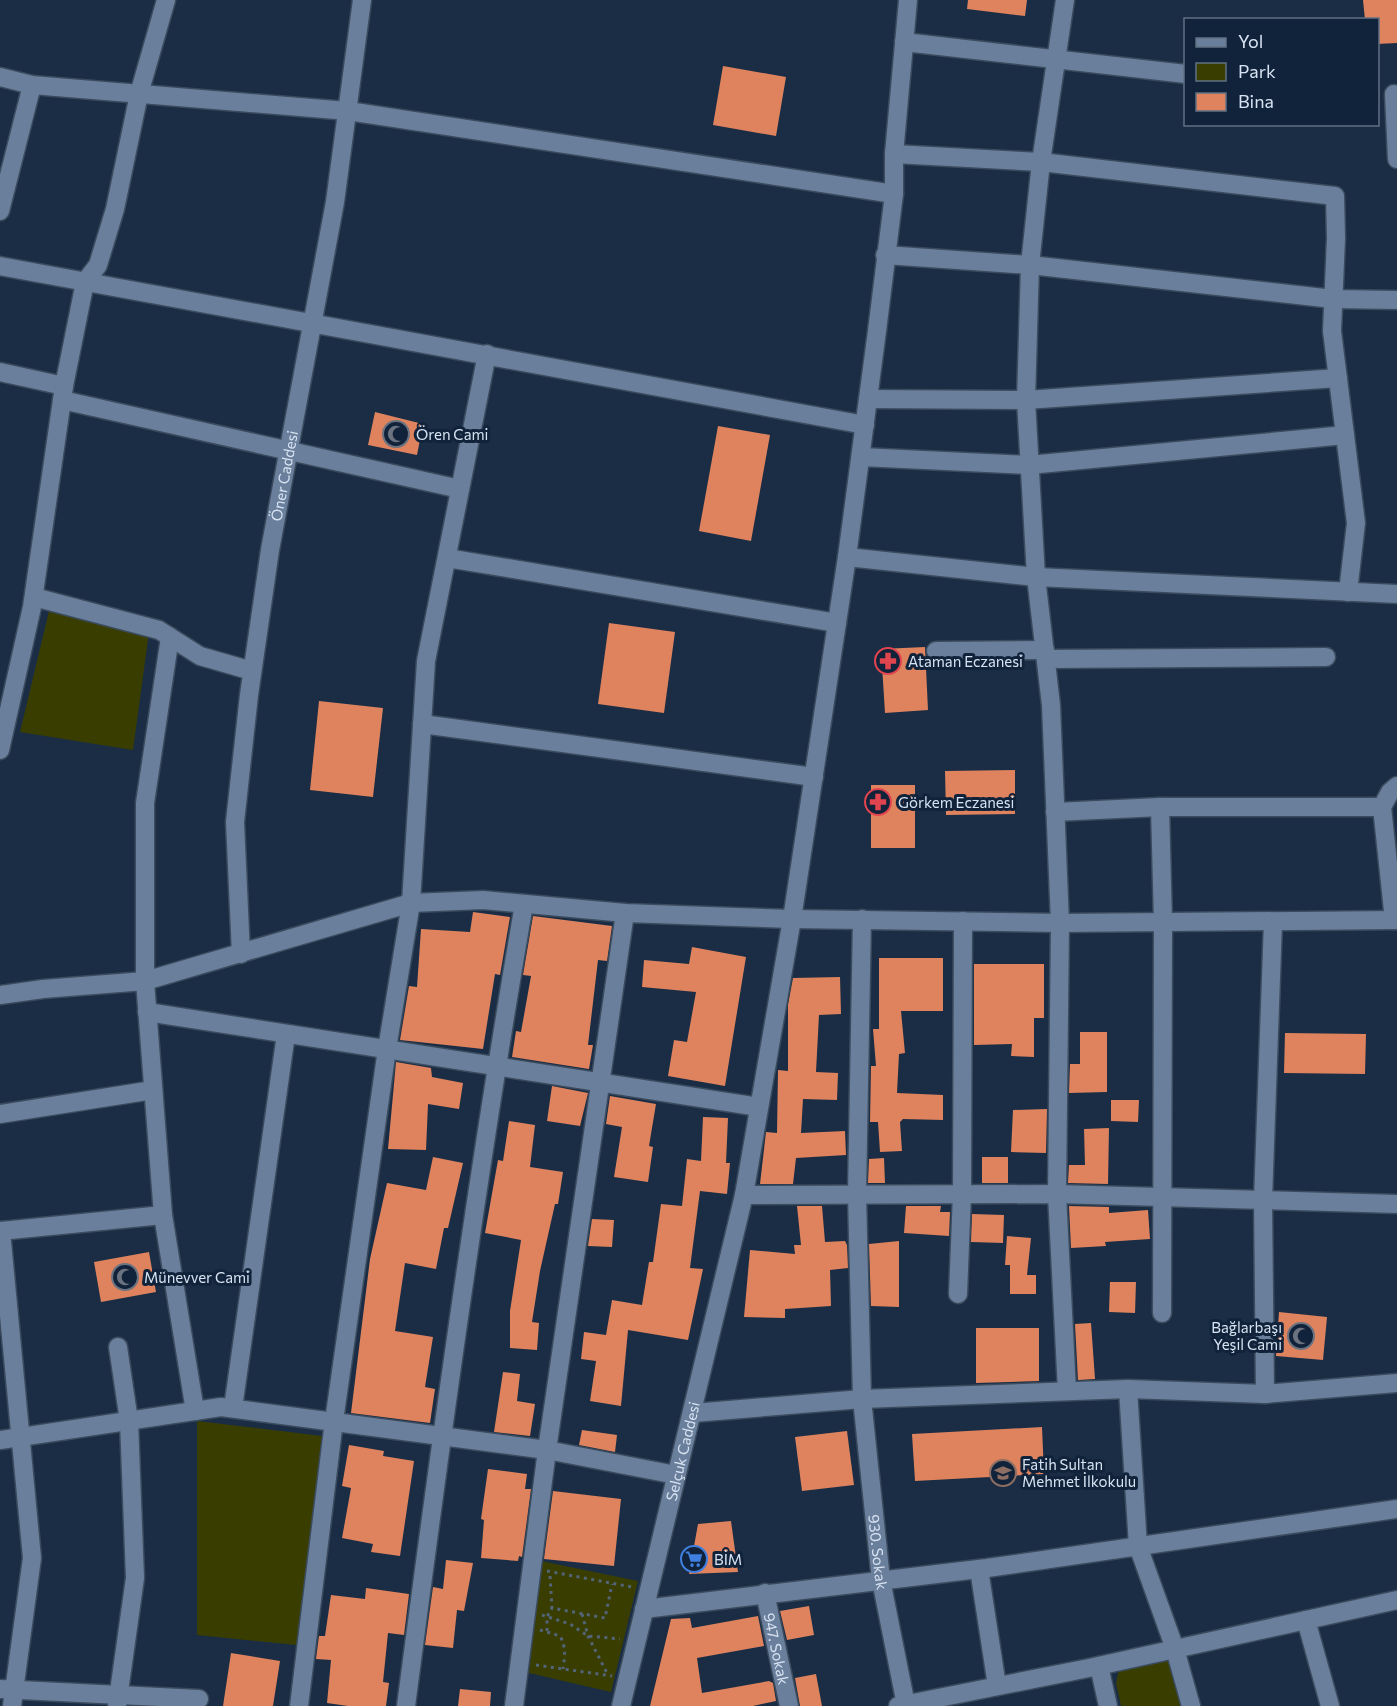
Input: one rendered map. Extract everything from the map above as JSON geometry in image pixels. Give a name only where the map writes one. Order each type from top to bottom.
[{"type":"street","points":[[0,750],[34,597],[63,393],[85,282],[98,265],[115,209],[139,94],[166,0]]},
{"type":"street","name":"Öner Caddesi","points":[[242,954],[235,822],[252,671],[270,550],[335,202],[362,0]]},
{"type":"street","name":"Selçuk Caddesi","points":[[621,1706],[617,1678],[637,1640],[744,1195],[792,919],[861,457],[894,194],[894,154],[908,0]]},
{"type":"street","points":[[1065,0],[1041,162],[1030,265],[1026,400],[1036,577],[1051,705],[1059,923],[1057,1194],[1067,1391]]},
{"type":"street","points":[[904,42],[1184,74]]},
{"type":"street","points":[[0,78],[32,84],[348,111],[894,194]]},
{"type":"street","points":[[0,211],[32,84]]},
{"type":"street","points":[[1389,94],[1397,159]]},
{"type":"street","points":[[894,154],[1041,162],[1335,196],[1332,331],[1356,523],[1348,592]]},
{"type":"street","points":[[885,255],[1030,265],[1333,299],[1397,300]]},
{"type":"street","points":[[0,266],[865,425]]},
{"type":"street","points":[[299,1706],[334,1421],[387,1049],[411,903],[426,661],[487,354]]},
{"type":"street","points":[[0,372],[63,393],[290,452],[460,489]]},
{"type":"street","points":[[868,399],[1026,400],[1338,378]]},
{"type":"street","points":[[861,457],[1029,465],[1345,435]]},
{"type":"street","points":[[847,557],[1036,577],[1397,594]]},
{"type":"street","points":[[447,558],[837,623]]},
{"type":"street","points":[[34,597],[159,630],[200,656],[252,671]]},
{"type":"street","points":[[170,637],[145,803],[145,981],[163,1215],[195,1411]]},
{"type":"street","points":[[936,651],[1326,657]]},
{"type":"street","points":[[422,724],[814,777]]},
{"type":"street","points":[[0,995],[43,989],[145,981],[411,903],[483,900],[625,913],[792,919],[1059,923],[1396,920],[1382,807],[1389,792],[1397,786]]},
{"type":"street","points":[[1055,812],[1160,807],[1382,807]]},
{"type":"street","points":[[1160,807],[1163,922],[1162,1313]]},
{"type":"street","points":[[406,1706],[441,1436],[496,1066],[524,904]]},
{"type":"street","points":[[513,1706],[547,1450],[625,913]]},
{"type":"street","name":"930. Sokak","points":[[862,919],[857,1194],[862,1399],[880,1580],[902,1705]]},
{"type":"street","points":[[958,1294],[962,1194],[963,921]]},
{"type":"street","points":[[1265,1394],[1263,1200],[1273,922]]},
{"type":"street","points":[[147,1012],[759,1107]]},
{"type":"street","points":[[233,1408],[286,1034]]},
{"type":"street","points":[[0,1114],[153,1090]]},
{"type":"street","points":[[744,1195],[1057,1194],[1397,1204]]},
{"type":"street","points":[[163,1215],[1,1231],[32,1558],[9,1695],[118,1701],[198,1699]]},
{"type":"street","points":[[118,1347],[129,1421],[135,1578],[118,1701]]},
{"type":"street","points":[[693,1413],[862,1399],[1128,1389],[1265,1394],[1397,1383]]},
{"type":"street","points":[[1128,1389],[1138,1546],[1175,1649],[1191,1706]]},
{"type":"street","points":[[0,1440],[221,1407],[547,1450],[676,1475]]},
{"type":"street","points":[[644,1609],[979,1569],[1397,1509]]},
{"type":"street","points":[[979,1569],[998,1686]]},
{"type":"street","name":"947. Sokak","points":[[765,1593],[789,1706]]},
{"type":"street","points":[[902,1705],[1099,1666],[1397,1600]]},
{"type":"street","points":[[1306,1620],[1330,1706]]},
{"type":"street","points":[[1099,1666],[1108,1706]]},
{"type":"path","points":[[532,1568],[648,1590]]},
{"type":"path","points":[[547,1631],[548,1617],[552,1608],[550,1572]]},
{"type":"path","points":[[552,1608],[605,1618],[612,1584]]},
{"type":"path","points":[[526,1608],[570,1624],[588,1636],[637,1640]]},
{"type":"path","points":[[582,1614],[588,1636],[617,1678]]},
{"type":"path","points":[[524,1627],[560,1636],[566,1655],[563,1669]]},
{"type":"path","points":[[519,1662],[617,1678]]},
{"type":"green space","points":[[50,607],[149,632],[133,750],[20,732]]},
{"type":"green space","points":[[197,1421],[322,1436],[297,1645],[197,1635]]},
{"type":"green space","points":[[541,1561],[638,1581],[611,1692],[529,1673]]},
{"type":"green space","points":[[1162,1658],[1172,1660],[1186,1706],[1121,1706],[1116,1683],[1119,1669]]},
{"type":"building","points":[[968,0],[1027,0],[1025,16],[967,9]]},
{"type":"building","points":[[1363,0],[1397,0],[1397,43],[1379,44],[1379,18],[1365,18]]},
{"type":"building","points":[[723,66],[786,77],[776,136],[713,125]]},
{"type":"building","name":"Ören Cami","points":[[375,412],[423,424],[417,455],[368,445]]},
{"type":"building","points":[[718,426],[770,435],[751,541],[699,531]]},
{"type":"building","points":[[609,623],[675,632],[664,713],[598,704]]},
{"type":"building","points":[[925,647],[928,710],[885,713],[881,649]]},
{"type":"building","points":[[319,701],[383,708],[373,797],[310,790]]},
{"type":"building","points":[[1015,770],[1015,814],[946,815],[945,771]]},
{"type":"building","points":[[871,785],[915,785],[915,848],[871,848]]},
{"type":"building","points":[[473,912],[510,917],[500,975],[495,974],[483,1049],[400,1040],[409,986],[417,987],[421,929],[470,932]]},
{"type":"building","points":[[533,916],[612,926],[607,961],[598,960],[588,1045],[593,1045],[589,1069],[512,1057],[516,1031],[521,1032],[531,976],[523,975]]},
{"type":"building","points":[[692,947],[746,957],[725,1086],[668,1076],[674,1040],[687,1042],[696,992],[642,987],[644,960],[689,964]]},
{"type":"building","points":[[879,958],[943,958],[943,1011],[901,1011],[905,1053],[899,1054],[897,1093],[943,1095],[943,1120],[903,1119],[900,1122],[902,1151],[880,1152],[878,1122],[870,1122],[871,1066],[876,1066],[873,1029],[879,1029]]},
{"type":"building","points":[[974,964],[1044,964],[1044,1018],[1034,1018],[1034,1057],[1011,1056],[1012,1044],[974,1045]]},
{"type":"building","points":[[840,977],[841,1014],[819,1015],[816,1072],[838,1073],[837,1100],[803,1099],[801,1133],[845,1131],[846,1155],[796,1158],[793,1184],[760,1184],[766,1132],[777,1133],[778,1070],[788,1071],[788,1005],[793,978]]},
{"type":"building","points":[[1080,1032],[1107,1032],[1107,1092],[1069,1093],[1070,1064],[1080,1064]]},
{"type":"building","points":[[1285,1033],[1366,1034],[1365,1074],[1284,1073]]},
{"type":"building","points":[[396,1062],[431,1068],[432,1077],[463,1083],[459,1109],[428,1104],[426,1150],[388,1149]]},
{"type":"building","points":[[552,1086],[588,1093],[580,1126],[547,1121]]},
{"type":"building","points":[[610,1096],[656,1104],[649,1146],[653,1147],[648,1182],[614,1177],[622,1127],[606,1124]]},
{"type":"building","points":[[1111,1100],[1139,1100],[1138,1122],[1111,1121]]},
{"type":"building","points":[[1047,1109],[1046,1153],[1011,1152],[1013,1110]]},
{"type":"building","points":[[703,1117],[728,1118],[726,1163],[730,1163],[727,1194],[700,1191],[690,1268],[703,1269],[688,1340],[628,1330],[621,1406],[590,1401],[596,1361],[581,1359],[584,1332],[606,1335],[612,1300],[642,1305],[649,1262],[653,1262],[661,1204],[682,1206],[687,1159],[701,1161]]},
{"type":"building","points":[[509,1121],[535,1125],[530,1167],[563,1172],[558,1204],[555,1204],[540,1271],[532,1322],[539,1323],[537,1350],[510,1348],[510,1311],[521,1240],[485,1233],[498,1160],[503,1161]]},
{"type":"building","points":[[1109,1128],[1108,1184],[1068,1183],[1069,1165],[1085,1165],[1084,1129]]},
{"type":"building","points":[[433,1157],[463,1163],[448,1228],[444,1228],[436,1269],[405,1263],[395,1331],[433,1337],[425,1387],[435,1389],[430,1423],[351,1413],[370,1259],[387,1183],[426,1190]]},
{"type":"building","points":[[982,1157],[1008,1157],[1008,1183],[982,1183]]},
{"type":"building","points":[[884,1158],[885,1183],[868,1183],[869,1159]]},
{"type":"building","points":[[797,1206],[822,1206],[825,1242],[845,1241],[847,1245],[848,1268],[830,1270],[831,1306],[785,1309],[785,1318],[744,1317],[750,1250],[795,1254],[794,1245],[801,1245]]},
{"type":"building","points":[[906,1206],[941,1206],[940,1212],[950,1212],[949,1236],[904,1233]]},
{"type":"building","points":[[1069,1206],[1109,1207],[1109,1213],[1148,1210],[1150,1239],[1105,1242],[1106,1246],[1071,1248]]},
{"type":"building","points":[[972,1214],[1004,1215],[1003,1243],[971,1242]]},
{"type":"building","points":[[592,1219],[614,1220],[612,1247],[588,1246]]},
{"type":"building","points":[[1007,1236],[1031,1238],[1027,1275],[1036,1275],[1036,1294],[1010,1294],[1010,1265],[1005,1265]]},
{"type":"building","points":[[899,1241],[899,1307],[871,1306],[869,1244]]},
{"type":"building","name":"Münevver Cami","points":[[149,1252],[156,1292],[101,1302],[94,1262]]},
{"type":"building","points":[[1110,1282],[1136,1282],[1135,1313],[1109,1312]]},
{"type":"building","name":"Bağlarbaşı Yeşil Cami","points":[[1279,1312],[1327,1317],[1323,1360],[1276,1356]]},
{"type":"building","points":[[1091,1323],[1095,1379],[1078,1380],[1075,1324]]},
{"type":"building","points":[[976,1328],[1039,1328],[1039,1381],[976,1383]]},
{"type":"building","points":[[503,1372],[520,1374],[517,1401],[535,1404],[530,1436],[494,1432]]},
{"type":"building","points":[[1042,1427],[1044,1474],[915,1481],[912,1434]]},
{"type":"building","points":[[582,1430],[617,1435],[615,1452],[579,1445]]},
{"type":"building","points":[[847,1431],[854,1485],[802,1491],[795,1437]]},
{"type":"building","points":[[349,1445],[384,1451],[383,1456],[414,1461],[400,1556],[371,1552],[373,1544],[342,1538],[351,1488],[342,1486]]},
{"type":"building","points":[[488,1469],[527,1474],[525,1489],[531,1489],[522,1557],[519,1556],[518,1561],[481,1558],[484,1520],[481,1519]]},
{"type":"building","points":[[553,1491],[621,1499],[614,1566],[544,1559]]},
{"type":"building","points":[[731,1521],[738,1572],[689,1574],[698,1524]]},
{"type":"building","points":[[446,1560],[473,1563],[464,1611],[457,1610],[453,1648],[425,1645],[433,1587],[443,1589]]},
{"type":"building","points":[[366,1588],[409,1594],[404,1635],[388,1633],[383,1682],[389,1683],[386,1706],[348,1706],[327,1703],[331,1660],[316,1659],[319,1636],[325,1636],[331,1595],[365,1599]]},
{"type":"building","points":[[809,1606],[814,1635],[787,1640],[780,1611]]},
{"type":"building","points":[[758,1616],[764,1646],[697,1658],[702,1693],[769,1681],[773,1683],[776,1701],[753,1706],[650,1706],[671,1619],[690,1618],[692,1628]]},
{"type":"building","points":[[231,1653],[280,1661],[273,1706],[223,1706]]},
{"type":"building","points":[[816,1674],[822,1706],[800,1706],[795,1678]]},
{"type":"building","points":[[460,1689],[491,1692],[490,1706],[458,1706]]},
{"type":"place","name":"Ören Cami","points":[[396,434]]},
{"type":"place","name":"Ataman Eczanesi","points":[[888,661]]},
{"type":"place","name":"Görkem Eczanesi","points":[[878,802]]},
{"type":"place","name":"Münevver Cami","points":[[125,1277]]},
{"type":"place","name":"Bağlarbaşı Yeşil Cami","points":[[1301,1336]]},
{"type":"place","name":"Fatih Sultan Mehmet İlkokulu","points":[[1003,1473]]},
{"type":"place","name":"BİM","points":[[694,1559]]}]
